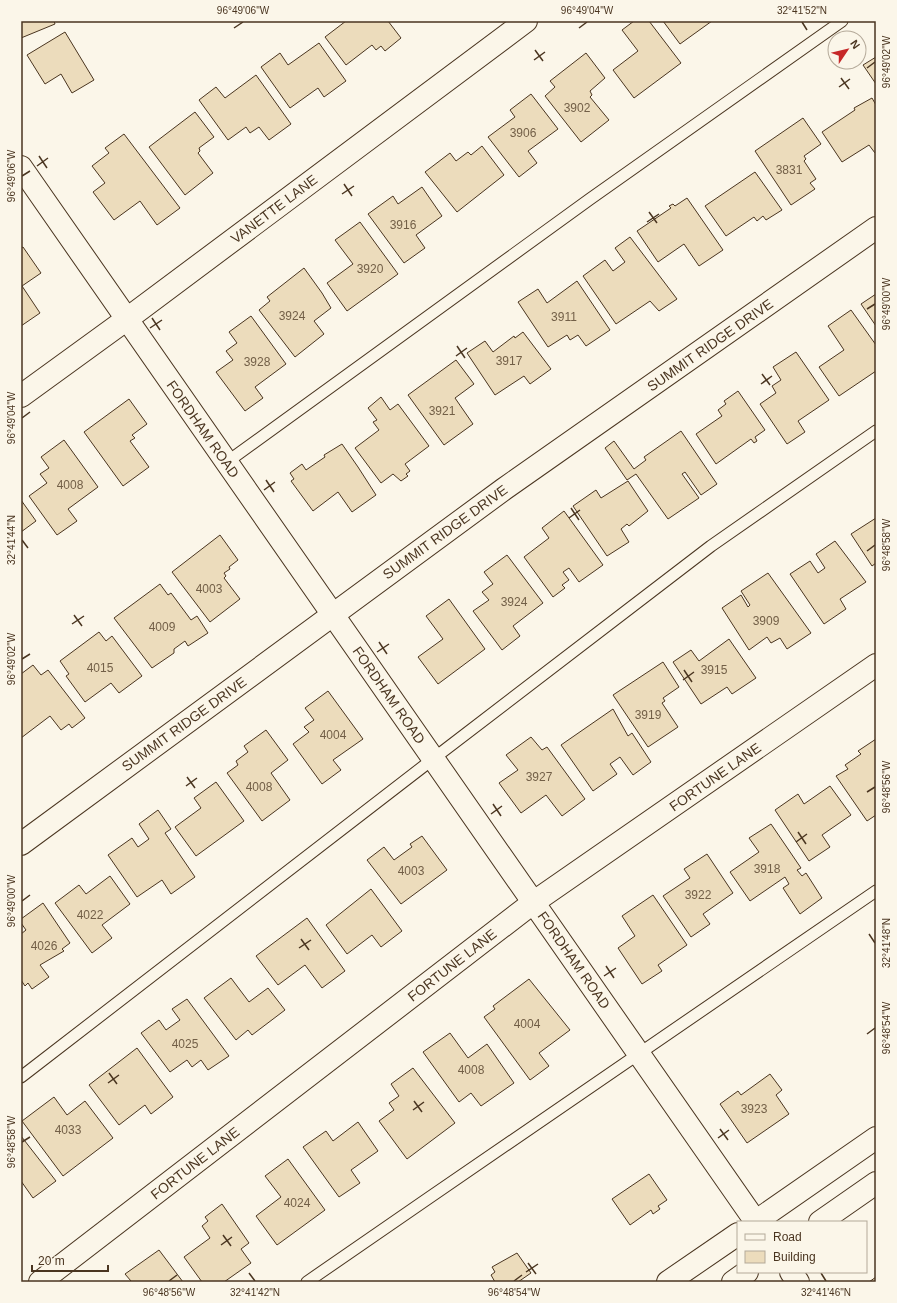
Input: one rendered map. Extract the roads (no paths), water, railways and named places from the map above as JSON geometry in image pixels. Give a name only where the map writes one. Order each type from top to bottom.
[{"type":"street","name":"VANETTE LANE","points":[[21,396],[127,319],[526,21]]},
{"type":"street","name":"FORDHAM ROAD","points":[[21,167],[534,902],[754,1221]]},
{"type":"street","name":"SUMMIT RIDGE DRIVE","points":[[21,844],[504,489],[876,228]]},
{"type":"street","name":"FORTUNE LANE","points":[[40,1282],[534,902],[876,665]]},
{"type":"street","points":[[756,1221],[876,1138]]},
{"type":"street","points":[[821,1221],[876,1183]]},
{"type":"street","points":[[668,1282],[737,1235]]},
{"type":"street","points":[[733,1282],[746,1273]]},
{"type":"street","points":[[792,1273],[798,1282]]},
{"type":"lane","points":[[226,462],[590,199],[842,21]]},
{"type":"lane","points":[[21,1077],[711,546],[876,431]]},
{"type":"lane","points":[[307,1282],[876,891]]}]
